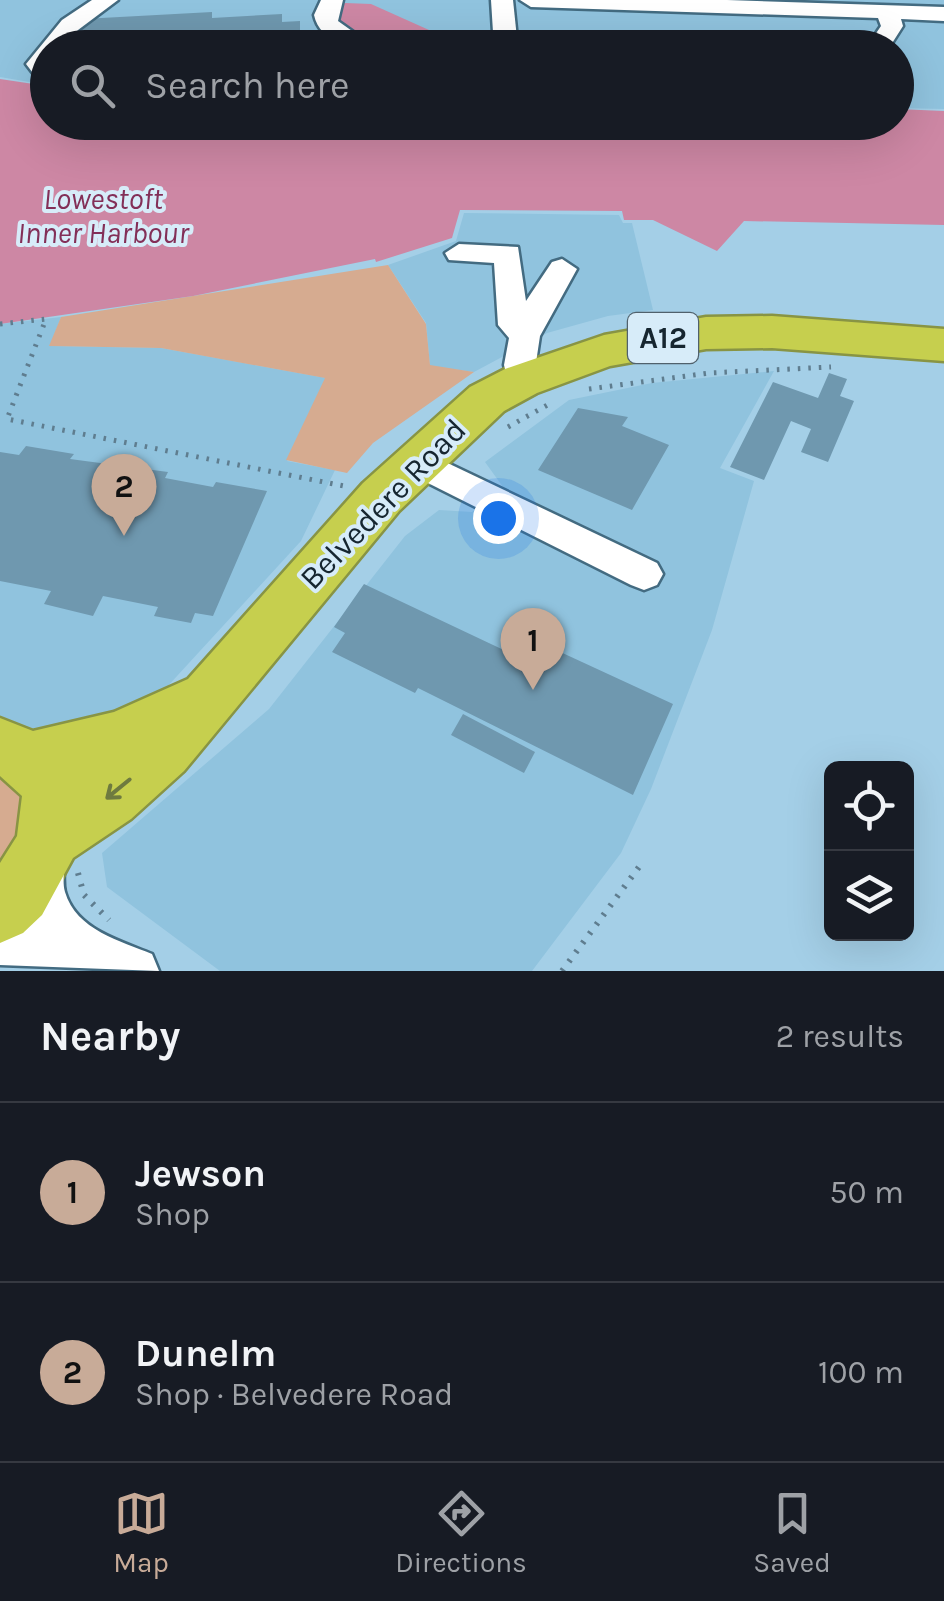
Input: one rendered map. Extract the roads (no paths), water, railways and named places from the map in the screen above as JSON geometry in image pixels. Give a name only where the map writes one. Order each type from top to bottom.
[{"type":"highway","name":"Belvedere Road","points":[[59,850],[109,797],[163,751],[398,479],[487,399],[604,350],[706,333],[772,332],[938,348]]},
{"type":"highway","name":"Belvedere Road","points":[[16,754],[122,738],[210,694]]},
{"type":"highway","name":"A12","points":[[0,910],[59,850],[50,785],[16,754]]},
{"type":"street","points":[[65,30],[107,0]]},
{"type":"street","points":[[332,0],[325,15],[327,24],[336,30]]},
{"type":"street","points":[[502,0],[504,30]]},
{"type":"street","points":[[531,0],[944,14]]},
{"type":"street","points":[[887,12],[892,26],[889,30]]},
{"type":"street","points":[[459,253],[508,254],[512,324],[523,333]]},
{"type":"street","points":[[521,382],[518,362],[523,333],[562,269]]},
{"type":"street","points":[[398,479],[644,574]]},
{"type":"street","points":[[59,850],[42,898],[74,945]]},
{"type":"street","points":[[0,941],[74,945],[132,969]]},
{"type":"water","points":[[345,3],[371,4],[429,30],[350,30],[336,23],[334,16]]},
{"type":"water","name":"Lowestoft Inner Harbour","points":[[0,79],[30,83],[30,140],[914,140],[914,110],[944,111],[944,225],[744,221],[717,251],[653,220],[624,220],[622,211],[460,210],[452,238],[376,262],[375,259],[193,296],[0,324]]},
{"type":"place","name":"Dunelm","points":[[124,536]]},
{"type":"place","name":"Jewson","points":[[533,690]]}]
